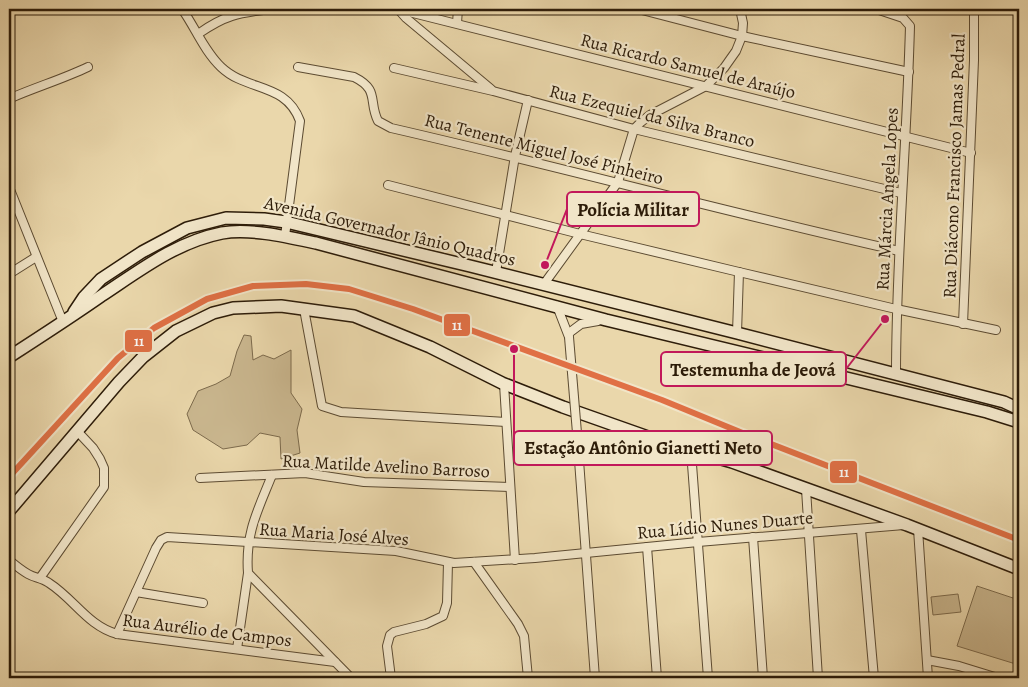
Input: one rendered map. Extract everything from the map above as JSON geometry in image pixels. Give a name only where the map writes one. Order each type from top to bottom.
[{"type":"main road","name":"Avenida Governador Jânio Quadros","points":[[66,320],[93,286],[162,240],[187,228],[209,221],[226,218],[262,219],[286,222],[496,272],[1004,402],[1018,408]]},
{"type":"main road","name":"Avenida Governador Jânio Quadros","points":[[9,357],[154,261],[185,244],[224,233],[261,233],[284,236],[532,299],[606,320],[1016,421]]},
{"type":"main road","points":[[106,276],[108,286],[112,290]]},
{"type":"main road","points":[[532,299],[544,284]]},
{"type":"main road","points":[[556,306],[562,294],[598,298]]},
{"type":"main road","points":[[9,511],[143,357],[176,331],[213,313],[233,308],[281,306],[354,316],[377,324],[430,347],[504,384],[588,416],[691,451],[732,462],[912,527],[1019,569]]},
{"type":"main road","points":[[635,327],[660,324],[667,316]]},
{"type":"main road","points":[[723,348],[727,345],[733,332]]},
{"type":"main road","points":[[749,354],[746,344],[750,336]]},
{"type":"main road","points":[[1016,421],[1018,408]]},
{"type":"street","points":[[182,9],[211,56],[222,68],[240,80],[281,95],[297,111],[300,121],[284,236]]},
{"type":"street","points":[[198,34],[223,18],[237,13],[270,9]]},
{"type":"street","points":[[398,9],[423,33],[493,91]]},
{"type":"street","name":"Rua Ricardo Samuel de Araújo","points":[[398,9],[971,153]]},
{"type":"street","points":[[457,23],[458,9]]},
{"type":"street","points":[[638,9],[742,36],[909,72]]},
{"type":"street","points":[[544,284],[618,182],[634,129],[650,115],[706,86],[724,68],[736,51],[742,36],[743,23],[740,9]]},
{"type":"street","name":"Rua Márcia Angela Lopes","points":[[876,9],[903,18],[910,26],[896,309],[896,374]]},
{"type":"street","name":"Rua Diácono Francisco Jamas Pedral","points":[[962,324],[971,153],[974,9]]},
{"type":"street","points":[[423,33],[425,25],[432,17]]},
{"type":"street","points":[[9,102],[11,98],[40,85],[66,77],[88,67]]},
{"type":"street","name":"Rua Tenente Miguel José Pinheiro","points":[[298,67],[354,77],[362,81],[368,86],[373,98],[376,116],[384,125],[515,156],[766,221],[899,251]]},
{"type":"street","name":"Rua Ezequiel da Silva Branco","points":[[394,68],[493,91],[634,129],[902,193]]},
{"type":"street","points":[[496,272],[504,214],[528,100]]},
{"type":"street","points":[[388,185],[739,272],[962,324],[996,330]]},
{"type":"street","points":[[9,188],[36,257],[66,320]]},
{"type":"street","points":[[9,274],[36,257]]},
{"type":"street","points":[[733,332],[739,272]]},
{"type":"street","points":[[556,306],[569,335],[595,678]]},
{"type":"street","points":[[304,309],[322,406],[340,412],[506,422]]},
{"type":"street","points":[[569,335],[581,324],[606,320]]},
{"type":"street","points":[[504,384],[515,560]]},
{"type":"street","points":[[40,578],[104,487],[105,477],[100,459],[93,448],[78,432]]},
{"type":"street","points":[[691,451],[708,678]]},
{"type":"street","name":"Rua Matilde Avelino Barroso","points":[[200,478],[305,473],[364,482],[510,487]]},
{"type":"street","points":[[237,649],[248,572],[248,543],[254,519],[272,475]]},
{"type":"street","points":[[806,489],[818,678]]},
{"type":"street","points":[[874,678],[864,530],[878,515]]},
{"type":"street","points":[[912,527],[928,678]]},
{"type":"street","name":"Rua Lídio Nunes Duarte","points":[[515,560],[753,537],[912,527]]},
{"type":"street","name":"Rua Maria José Alves","points":[[136,592],[161,540],[173,537],[396,551],[448,562],[515,560]]},
{"type":"street","points":[[753,537],[762,678]]},
{"type":"street","points":[[647,547],[657,678]]},
{"type":"street","name":"Rua Aurélio de Campos","points":[[9,560],[28,574],[40,578],[64,594],[96,625],[106,631],[335,662]]},
{"type":"street","points":[[391,678],[387,646],[390,634],[438,620],[443,616],[447,603],[448,562]]},
{"type":"street","points":[[474,562],[518,624],[524,636],[528,678]]},
{"type":"street","points":[[248,572],[352,678]]},
{"type":"street","points":[[117,634],[136,592],[204,603]]},
{"type":"street","points":[[927,660],[959,666],[998,678]]},
{"type":"shaded area","points":[[244,335],[251,336],[253,360],[263,355],[274,359],[291,350],[291,393],[302,409],[297,430],[300,453],[281,459],[280,437],[260,433],[247,445],[223,449],[193,430],[187,414],[198,391],[230,376]]},
{"type":"shaded area","points":[[977,586],[1019,600],[1019,665],[957,646]]},
{"type":"shaded area","points":[[958,594],[961,612],[933,615],[931,597]]},
{"type":"transit line","name":"11","points":[[9,477],[118,358],[154,328],[207,299],[253,286],[306,284],[349,289],[413,309],[662,400],[1019,540]]},
{"type":"place","name":"Polícia Militar","points":[[545,265]]},
{"type":"place","name":"Testemunha de Jeová","points":[[885,319]]},
{"type":"place","name":"Estação Antônio Gianetti Neto","points":[[514,349]]}]
